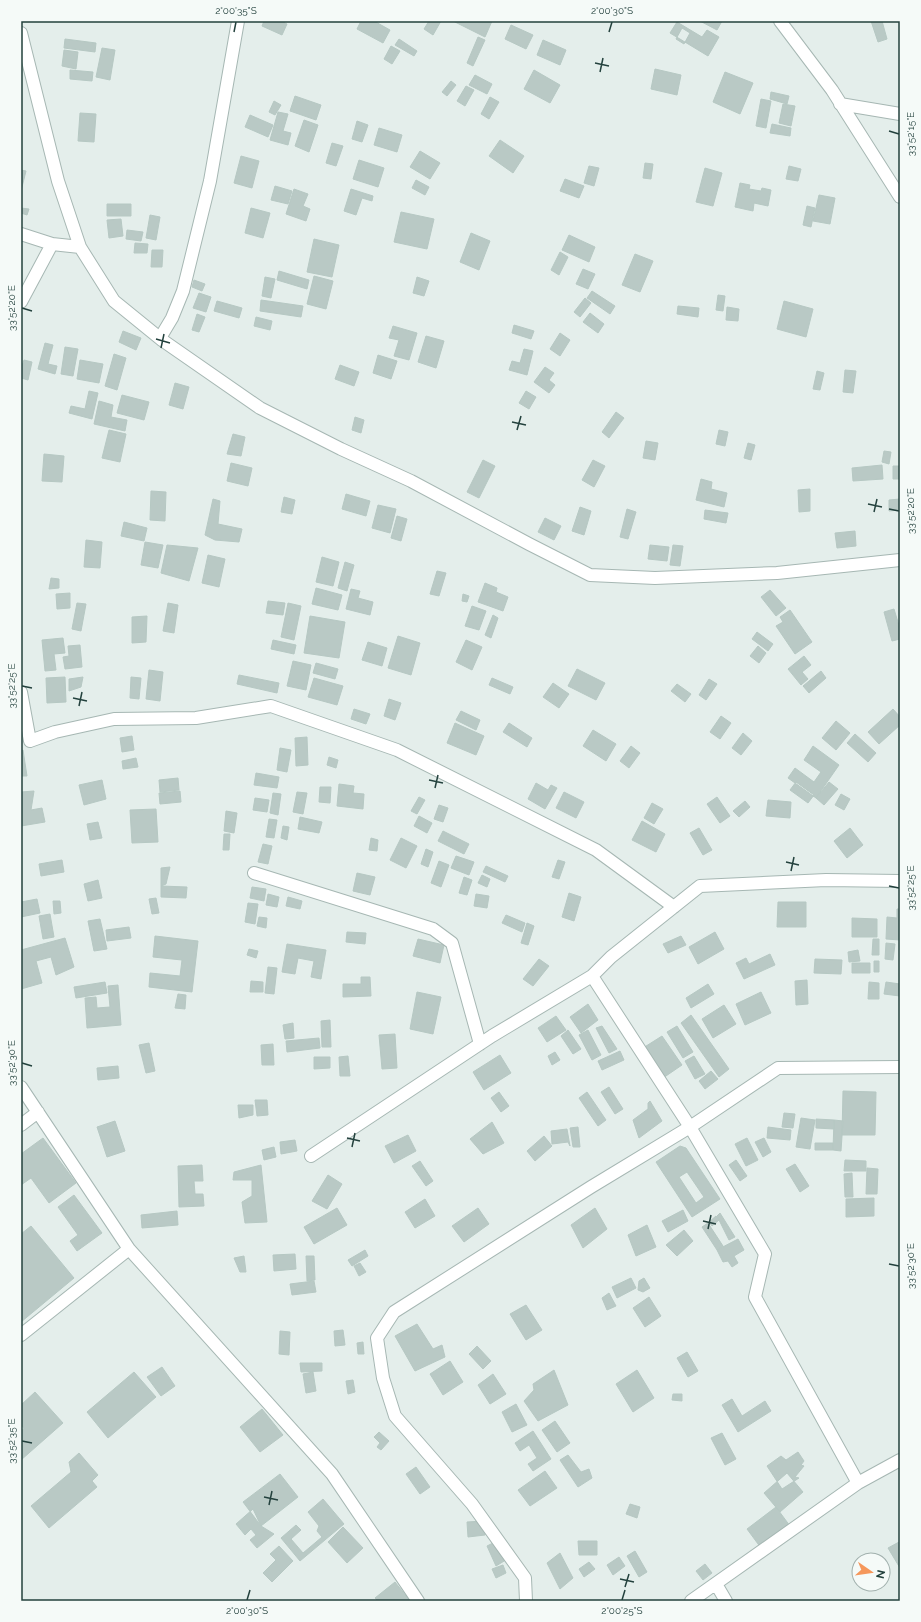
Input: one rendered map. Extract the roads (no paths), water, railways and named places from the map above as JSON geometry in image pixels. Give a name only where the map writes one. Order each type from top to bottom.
[{"type":"street","points":[[160,338],[172,318],[182,291],[210,181],[238,21]]},
{"type":"street","points":[[780,21],[840,104],[900,197]]},
{"type":"street","points":[[21,33],[58,181],[80,247],[114,301],[160,338],[260,408],[412,481],[529,544],[590,574],[655,578],[777,573],[900,560]]},
{"type":"street","points":[[840,104],[900,114]]},
{"type":"street","points":[[21,234],[52,244],[80,247]]},
{"type":"street","points":[[21,302],[52,244]]},
{"type":"street","points":[[21,692],[30,741],[55,732],[114,719],[196,718],[271,706],[404,754],[596,850],[674,907]]},
{"type":"street","points":[[254,873],[433,929],[452,943],[480,1044]]},
{"type":"street","points":[[310,1156],[480,1044],[592,976],[611,957],[700,886],[826,880],[900,881]]},
{"type":"street","points":[[592,976],[690,1127],[765,1254],[755,1297],[858,1483]]},
{"type":"street","points":[[526,1601],[525,1578],[472,1504],[422,1444],[395,1416],[383,1378],[377,1338],[394,1312],[591,1187],[690,1127],[778,1068],[900,1067]]},
{"type":"street","points":[[21,1087],[128,1249],[332,1474],[418,1601]]},
{"type":"street","points":[[21,1125],[38,1112]]},
{"type":"street","points":[[21,1335],[128,1249]]},
{"type":"street","points":[[691,1601],[858,1483],[900,1460]]},
{"type":"street","points":[[716,1584],[726,1601]]}]
